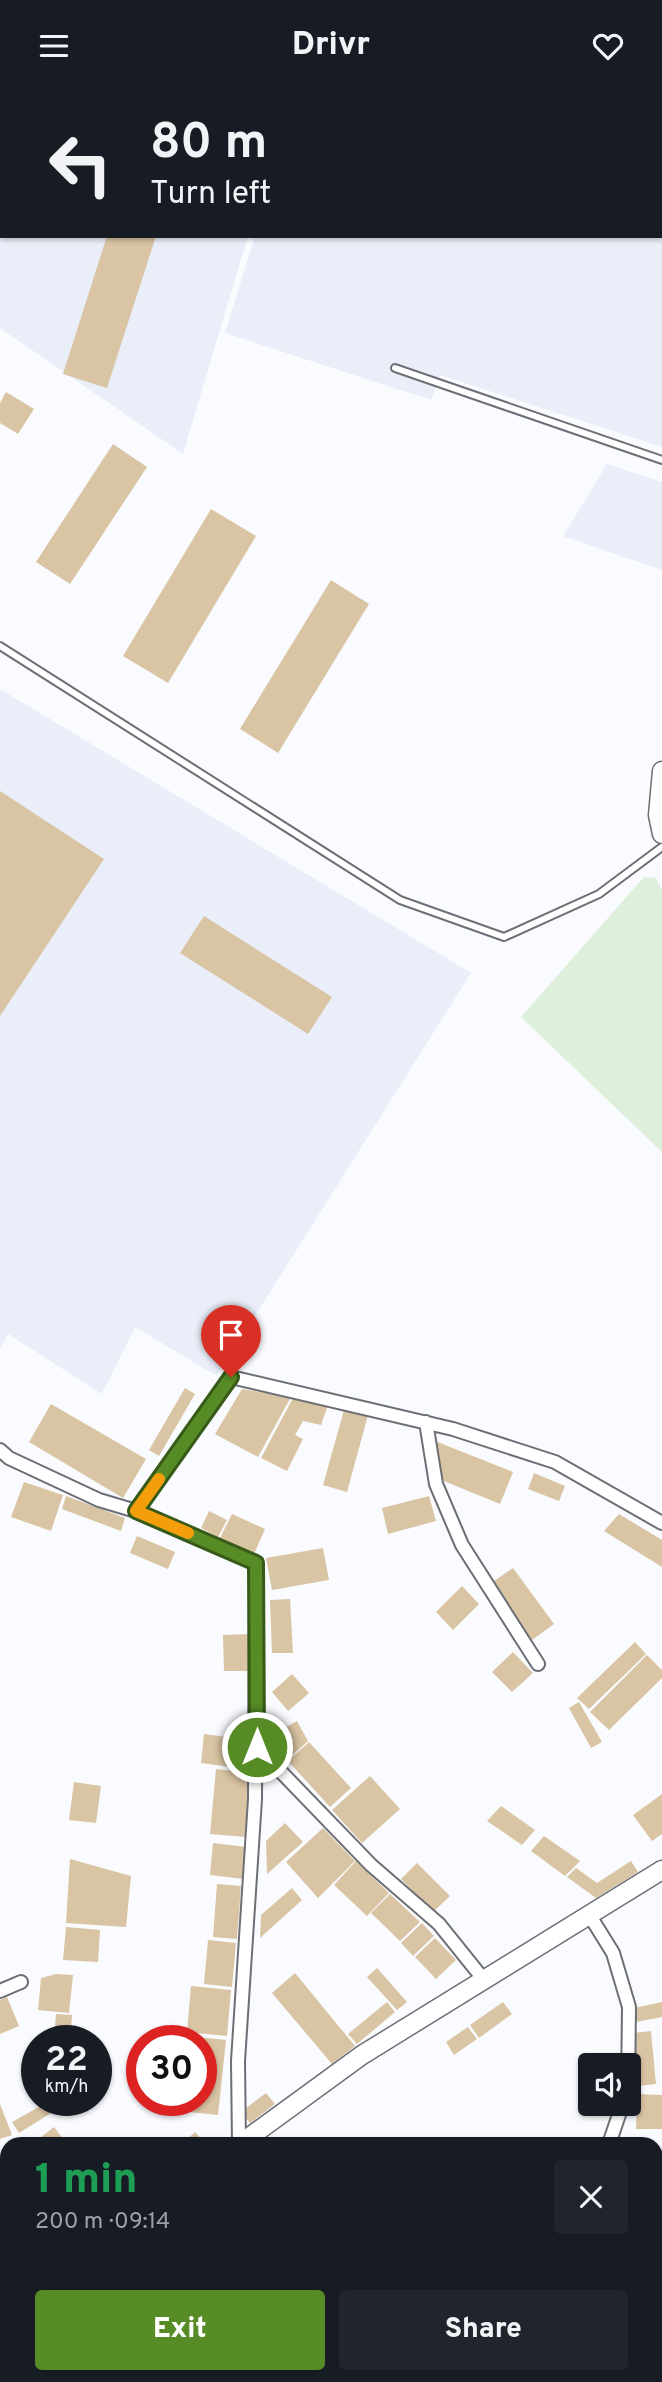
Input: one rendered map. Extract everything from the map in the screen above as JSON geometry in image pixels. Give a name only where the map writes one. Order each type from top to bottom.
[{"type":"main road","points":[[662,771],[658,815],[662,834]]},
{"type":"main road","points":[[249,2137],[362,2055],[662,1870]]},
{"type":"street","points":[[136,1511],[231,1377],[426,1422],[555,1462],[662,1523]]},
{"type":"street","points":[[426,1422],[436,1484],[462,1545],[538,1664]]},
{"type":"street","points":[[0,1450],[9,1458],[88,1495],[136,1511],[256,1563],[257,1747],[238,2061],[239,2137]]},
{"type":"street","points":[[257,1747],[371,1865],[439,1924],[484,1980]]},
{"type":"street","points":[[590,1916],[613,1952],[629,2007],[628,2053]]},
{"type":"street","points":[[0,1991],[21,1982]]},
{"type":"street","points":[[611,2137],[619,2116]]},
{"type":"lane","points":[[395,368],[662,460]]},
{"type":"lane","points":[[0,646],[400,900],[504,937],[599,894],[662,847]]},
{"type":"shaded area","points":[[0,238],[247,238],[183,454],[0,328]]},
{"type":"shaded area","points":[[254,238],[662,238],[662,447],[440,375],[431,400],[225,333]]},
{"type":"shaded area","points":[[607,464],[662,482],[662,570],[563,536]]},
{"type":"shaded area","points":[[0,689],[471,973],[217,1376],[135,1327],[102,1394],[8,1334],[0,1348]]},
{"type":"green space","points":[[644,877],[656,878],[662,891],[662,1152],[521,1017]]},
{"type":"building","points":[[106,238],[155,238],[107,388],[63,374]]},
{"type":"building","points":[[6,392],[34,409],[18,434],[0,423],[0,403]]},
{"type":"building","points":[[113,444],[147,467],[70,584],[36,562]]},
{"type":"building","points":[[211,509],[256,536],[168,683],[123,656]]},
{"type":"building","points":[[331,580],[369,604],[278,753],[240,729]]},
{"type":"building","points":[[0,791],[104,859],[0,1016]]},
{"type":"building","points":[[204,916],[332,997],[308,1034],[180,953]]},
{"type":"building","points":[[185,1388],[195,1394],[159,1456],[149,1450]]},
{"type":"building","points":[[242,1389],[291,1397],[258,1457],[215,1434]]},
{"type":"building","points":[[293,1398],[328,1405],[321,1425],[303,1421],[295,1435],[303,1439],[287,1471],[261,1458]]},
{"type":"building","points":[[51,1404],[146,1459],[123,1498],[29,1442]]},
{"type":"building","points":[[344,1410],[368,1415],[347,1492],[323,1485]]},
{"type":"building","points":[[435,1441],[513,1472],[500,1504],[439,1479]]},
{"type":"building","points":[[534,1473],[565,1486],[559,1501],[528,1489]]},
{"type":"building","points":[[24,1482],[63,1495],[51,1531],[11,1517]]},
{"type":"building","points":[[66,1496],[125,1518],[121,1531],[62,1509]]},
{"type":"building","points":[[429,1496],[436,1521],[388,1534],[382,1508]]},
{"type":"building","points":[[209,1511],[227,1520],[218,1537],[201,1528]]},
{"type":"building","points":[[232,1514],[265,1529],[254,1554],[220,1538]]},
{"type":"building","points":[[619,1514],[662,1540],[662,1567],[604,1531]]},
{"type":"building","points":[[137,1536],[175,1552],[168,1569],[130,1553]]},
{"type":"building","points":[[323,1548],[329,1580],[272,1590],[266,1558]]},
{"type":"building","points":[[513,1568],[554,1624],[532,1640],[491,1583]]},
{"type":"building","points":[[462,1586],[479,1604],[453,1630],[436,1612]]},
{"type":"building","points":[[290,1599],[293,1653],[272,1653],[270,1600]]},
{"type":"building","points":[[251,1634],[252,1671],[224,1671],[223,1635]]},
{"type":"building","points":[[635,1642],[646,1654],[589,1709],[577,1698]]},
{"type":"building","points":[[513,1652],[533,1673],[512,1692],[492,1672]]},
{"type":"building","points":[[647,1655],[662,1670],[662,1678],[609,1730],[590,1712]]},
{"type":"building","points":[[292,1674],[309,1693],[288,1711],[272,1692]]},
{"type":"building","points":[[579,1702],[602,1742],[591,1748],[569,1708]]},
{"type":"building","points":[[297,1721],[308,1741],[287,1760],[272,1735]]},
{"type":"building","points":[[204,1734],[234,1738],[230,1767],[201,1763]]},
{"type":"building","points":[[309,1742],[351,1788],[330,1807],[288,1761]]},
{"type":"building","points":[[216,1769],[252,1773],[246,1837],[210,1834]]},
{"type":"building","points":[[370,1776],[400,1809],[362,1843],[332,1810]]},
{"type":"building","points":[[74,1782],[101,1786],[96,1823],[69,1820]]},
{"type":"building","points":[[662,1794],[662,1834],[652,1841],[633,1815]]},
{"type":"building","points":[[501,1806],[535,1830],[522,1845],[487,1821]]},
{"type":"building","points":[[285,1823],[303,1842],[267,1874],[266,1841]]},
{"type":"building","points":[[323,1828],[355,1861],[318,1898],[286,1862]]},
{"type":"building","points":[[544,1836],[580,1861],[565,1876],[531,1851]]},
{"type":"building","points":[[213,1843],[246,1847],[243,1879],[210,1875]]},
{"type":"building","points":[[70,1859],[131,1876],[126,1927],[66,1923]]},
{"type":"building","points":[[356,1861],[389,1893],[367,1916],[334,1885]]},
{"type":"building","points":[[631,1861],[638,1872],[596,1898],[567,1877],[576,1868],[597,1883]]},
{"type":"building","points":[[417,1863],[450,1896],[433,1912],[401,1879]]},
{"type":"building","points":[[217,1884],[241,1886],[237,1939],[213,1937]]},
{"type":"building","points":[[292,1888],[302,1900],[260,1938],[261,1915]]},
{"type":"building","points":[[390,1894],[420,1922],[400,1941],[371,1913]]},
{"type":"building","points":[[422,1923],[434,1936],[413,1956],[401,1943]]},
{"type":"building","points":[[66,1927],[100,1930],[98,1962],[63,1960]]},
{"type":"building","points":[[435,1938],[456,1960],[436,1979],[415,1957]]},
{"type":"building","points":[[208,1940],[236,1943],[232,1987],[204,1984]]},
{"type":"building","points":[[377,1968],[407,2002],[397,2010],[367,1977]]},
{"type":"building","points":[[295,1973],[355,2046],[332,2064],[272,1993]]},
{"type":"building","points":[[56,1974],[73,1975],[69,2013],[38,2010],[41,1978]]},
{"type":"building","points":[[191,1986],[231,1990],[227,2036],[217,2035],[217,2025],[188,2025]]},
{"type":"building","points":[[7,1997],[19,2026],[0,2034],[0,2000]]},
{"type":"building","points":[[387,2002],[395,2012],[357,2044],[348,2034]]},
{"type":"building","points":[[503,2002],[512,2014],[479,2038],[470,2025]]},
{"type":"building","points":[[662,2002],[662,2017],[636,2022],[634,2008]]},
{"type":"building","points":[[56,2014],[72,2015],[71,2025],[55,2025]]},
{"type":"building","points":[[468,2027],[477,2039],[454,2055],[446,2042]]},
{"type":"building","points":[[651,2031],[656,2084],[641,2086],[641,2053],[635,2053],[633,2033]]},
{"type":"building","points":[[217,2039],[226,2040],[217,2115]]},
{"type":"building","points":[[266,2093],[275,2104],[250,2123],[241,2112]]},
{"type":"building","points":[[641,2094],[662,2095],[662,2129],[636,2129],[636,2116],[641,2116]]},
{"type":"building","points":[[0,2104],[12,2135],[0,2137]]},
{"type":"building","points":[[23,2116],[46,2116],[19,2133],[12,2122]]},
{"type":"building","points":[[54,2127],[62,2137],[41,2137]]},
{"type":"slow traffic","points":[[159,1479],[136,1511],[188,1533]]},
{"type":"route","points":[[231,1377],[136,1511],[256,1563],[257,1747]]}]
